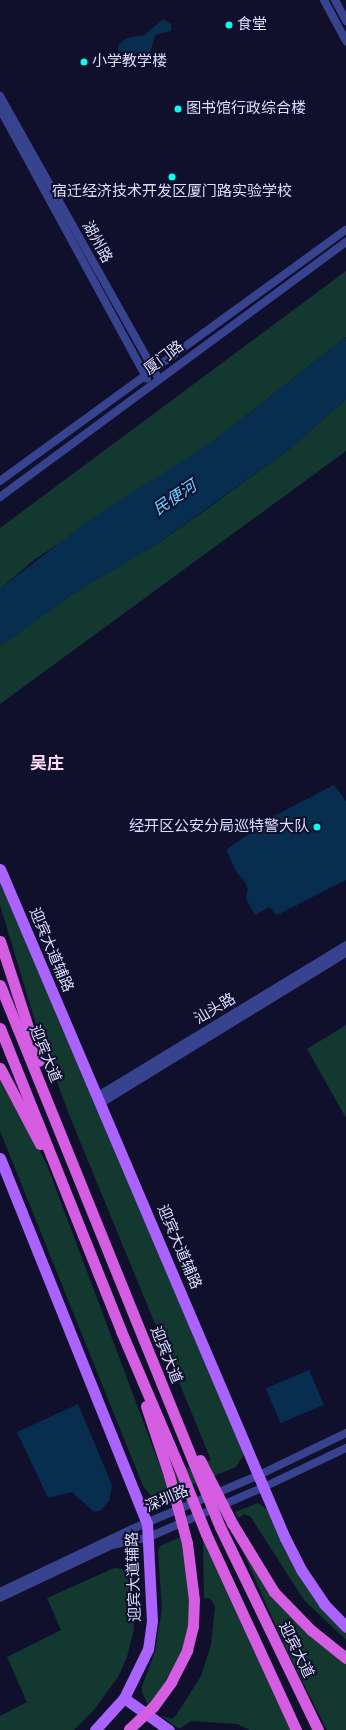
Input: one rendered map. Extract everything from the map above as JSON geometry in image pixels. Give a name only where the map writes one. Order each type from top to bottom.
[{"type":"highway","points":[[0,941],[15,992],[80,1178]]},
{"type":"highway","name":"迎宾大道","points":[[0,985],[80,1178],[142,1334],[197,1462],[220,1527],[318,1730]]},
{"type":"highway","name":"迎宾大道","points":[[0,1028],[69,1198],[121,1332],[206,1534],[296,1730]]},
{"type":"highway","points":[[0,1068],[69,1198]]},
{"type":"highway","points":[[121,1332],[169,1474],[187,1543],[194,1600],[192,1626],[184,1657],[171,1682],[153,1707],[129,1730]]},
{"type":"highway","points":[[197,1462],[274,1592],[311,1630],[346,1658]]},
{"type":"main road","name":"迎宾大道辅路","points":[[0,870],[259,1474],[284,1538],[302,1571],[324,1604],[346,1627]]},
{"type":"main road","name":"迎宾大道辅路","points":[[0,1158],[147,1522],[149,1537],[152,1621],[148,1649],[124,1698],[96,1730]]},
{"type":"main road","points":[[124,1698],[169,1730]]},
{"type":"street","points":[[324,0],[346,41]]},
{"type":"street","points":[[335,0],[346,21]]},
{"type":"street","name":"湖州路","points":[[0,96],[152,369],[159,379]]},
{"type":"street","name":"湖州路","points":[[0,109],[151,385]]},
{"type":"street","name":"厦门路","points":[[0,481],[145,374],[346,230]]},
{"type":"street","name":"厦门路","points":[[0,497],[346,242]]},
{"type":"street","name":"汕头路","points":[[99,1100],[346,945]]},
{"type":"street","name":"汕头路","points":[[99,1100],[346,953]]},
{"type":"street","name":"深圳路","points":[[0,1592],[147,1522],[259,1474],[346,1433]]},
{"type":"street","name":"深圳路","points":[[0,1598],[112,1545],[149,1537],[264,1487],[346,1448]]},
{"type":"green space","points":[[346,271],[346,337],[215,440],[34,560],[0,589],[0,528]]},
{"type":"green space","points":[[346,399],[346,451],[0,704],[0,646],[74,593],[160,542],[207,509],[292,447]]},
{"type":"green space","points":[[0,877],[244,1454],[236,1467],[160,1498],[151,1496],[143,1486],[0,1131],[0,1074],[47,1165],[164,1477],[211,1460],[70,1117],[37,1028],[0,905]]},
{"type":"green space","points":[[346,1025],[346,1118],[307,1049]]},
{"type":"green space","points":[[258,1503],[268,1510],[346,1632],[346,1640],[304,1600],[250,1516],[244,1514],[239,1518],[235,1512]]},
{"type":"green space","points":[[183,1536],[191,1621],[184,1651],[149,1707],[142,1692],[142,1686],[155,1652],[162,1608],[158,1552],[160,1546]]},
{"type":"green space","points":[[203,1539],[292,1730],[250,1730],[237,1724],[191,1721],[179,1729],[161,1716],[172,1719],[177,1714],[201,1676],[211,1645],[215,1606],[210,1598],[204,1598]]},
{"type":"green space","points":[[239,1543],[302,1628],[346,1664],[346,1730],[327,1730],[287,1651]]},
{"type":"green space","points":[[114,1568],[122,1569],[128,1575],[133,1588],[134,1629],[127,1657],[118,1677],[94,1710],[74,1730],[0,1730],[0,1716],[27,1702],[7,1657],[61,1630],[47,1598]]},
{"type":"water","points":[[163,19],[171,24],[171,31],[155,35],[151,50],[143,58],[137,60],[118,50],[119,44],[127,38],[144,35]]},
{"type":"water","name":"民便河","points":[[346,337],[346,399],[292,447],[160,542],[74,593],[0,646],[0,589],[89,520],[215,440]]},
{"type":"water","points":[[334,785],[346,801],[346,880],[277,915],[269,907],[256,915],[246,899],[248,890],[245,882],[237,873],[226,850],[276,815]]},
{"type":"water","points":[[309,1370],[324,1405],[281,1423],[266,1388]]},
{"type":"water","points":[[78,1404],[112,1485],[109,1501],[100,1511],[94,1512],[72,1492],[48,1498],[17,1432]]},
{"type":"place","name":"食堂","points":[[229,25]]},
{"type":"place","name":"小学教学楼","points":[[84,62]]},
{"type":"place","name":"图书馆行政综合楼","points":[[178,109]]},
{"type":"place","name":"宿迁经济技术开发区厦门路实验学校","points":[[172,177]]},
{"type":"place","name":"经开区公安分局巡特警大队","points":[[317,827]]},
{"type":"district","name":"吴庄","points":[[47,764]]}]
